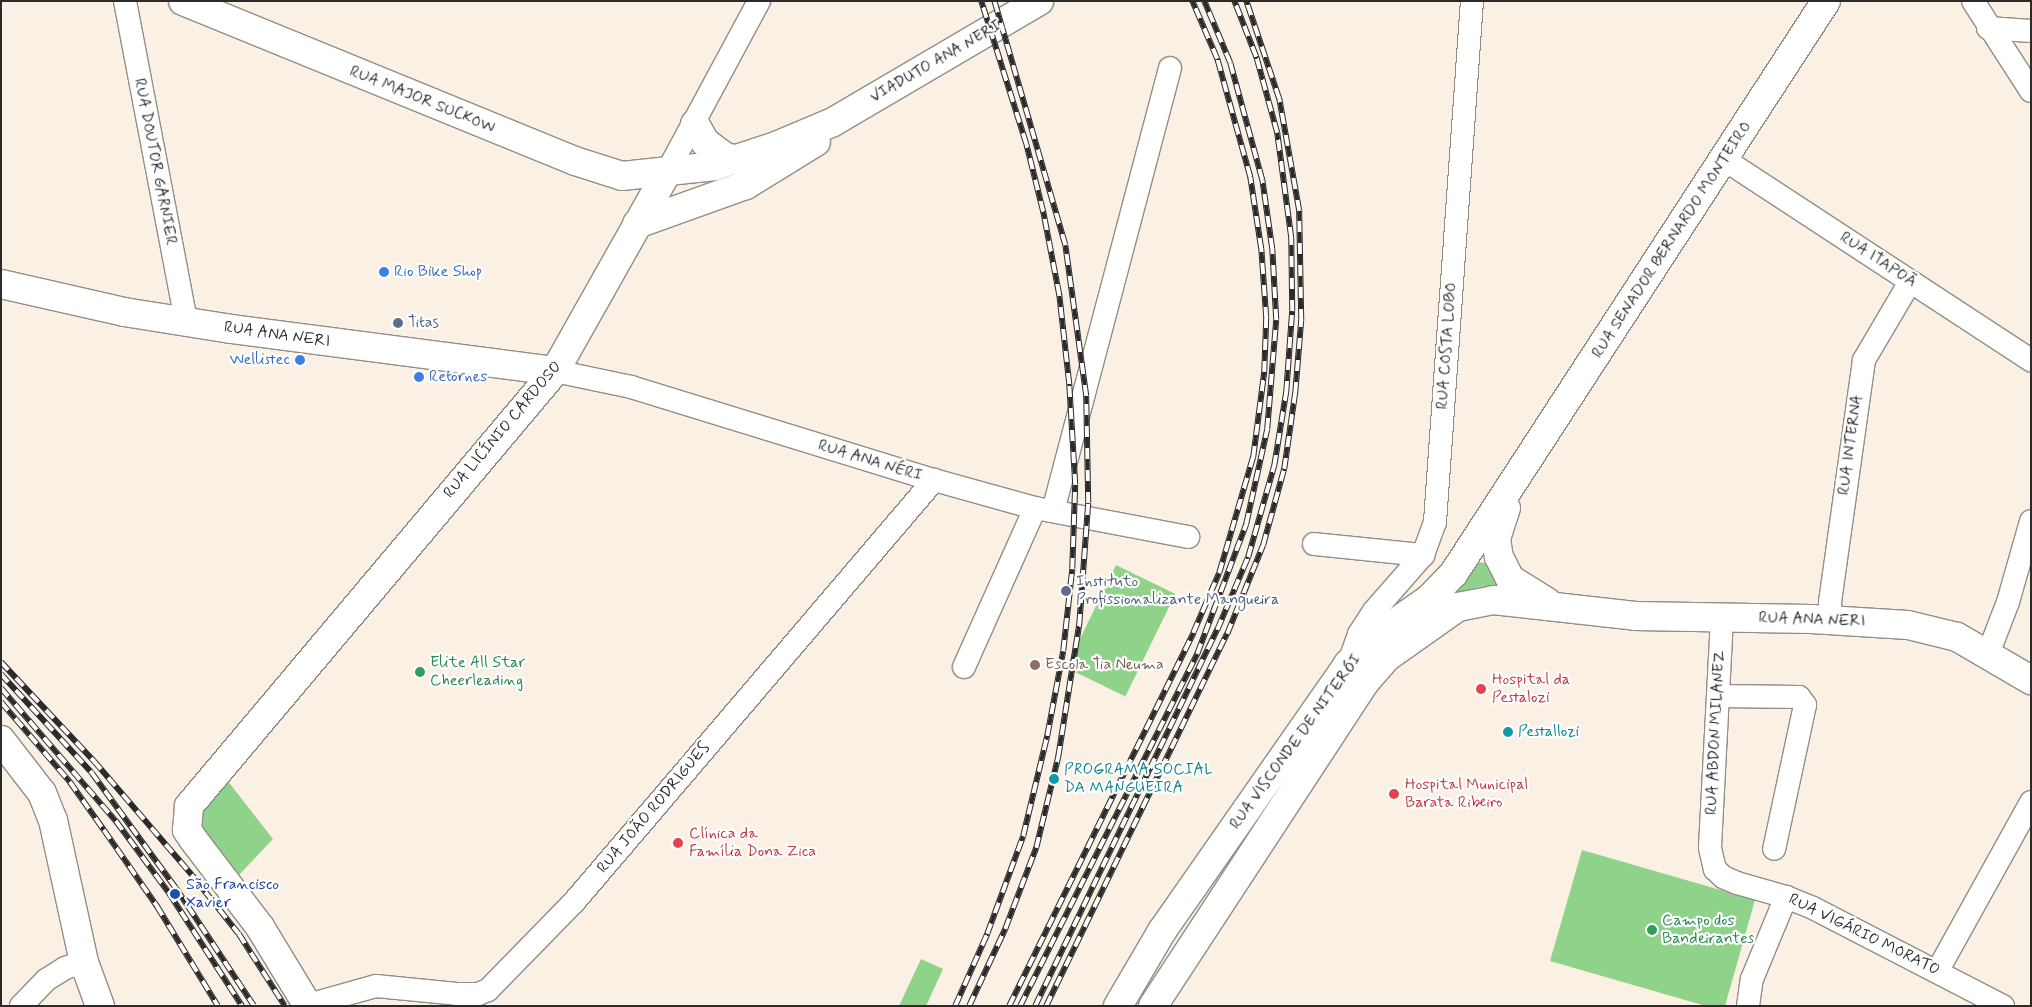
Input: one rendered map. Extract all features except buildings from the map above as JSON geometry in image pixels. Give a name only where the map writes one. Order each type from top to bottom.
[{"type":"main road","name":"RUA MAJOR SUCKOW","points":[[183,1],[575,161],[622,176],[667,172]]},
{"type":"main road","name":"VIADUTO ANA NERI","points":[[667,172],[738,160],[842,117],[1039,1]]},
{"type":"main road","name":"RUA SENADOR BERNARDO MONTEIRO","points":[[1516,478],[1725,160],[1826,1]]},
{"type":"main road","name":"VIADUTO ANA NERI","points":[[637,224],[746,185],[812,146],[842,117]]},
{"type":"main road","points":[[694,124],[705,142],[725,157],[738,160]]},
{"type":"main road","name":"RUA LICÍNIO CARDOSO","points":[[308,1005],[260,927],[187,830],[186,816],[195,796],[555,371],[667,172]]},
{"type":"main road","points":[[622,176],[637,224]]},
{"type":"main road","name":"RUA ANA NERI","points":[[1,284],[83,304],[186,322],[555,371]]},
{"type":"main road","points":[[1516,478],[1496,539],[1499,557],[1510,579],[1530,594],[1580,611]]},
{"type":"main road","name":"RUA VISCONDE DE NITERÓI","points":[[1118,1006],[1162,931],[1348,664],[1375,637],[1429,599],[1454,573],[1516,478]]},
{"type":"main road","name":"RUA VISCONDE DE NITERÓI","points":[[1159,997],[1366,681],[1387,657],[1458,607],[1493,600],[1580,611]]},
{"type":"main road","name":"RUA ANA NERI","points":[[1580,611],[1722,618],[1831,620],[1941,630],[1988,654],[2031,680]]},
{"type":"main road","points":[[1,740],[42,793],[54,820],[84,962],[100,1006]]},
{"type":"main road","points":[[1162,931],[1192,948]]},
{"type":"main road","points":[[1139,969],[1159,997]]},
{"type":"street","name":"RUA DOUTOR GARNIER","points":[[125,1],[186,322]]},
{"type":"street","name":"RUA LICÍNIO CARDOSO","points":[[667,172],[759,1]]},
{"type":"street","name":"RUA COSTA LOBO","points":[[1348,664],[1359,634],[1374,611],[1423,555],[1435,522],[1472,1]]},
{"type":"street","points":[[1974,1],[1988,28],[2031,91]]},
{"type":"street","points":[[1988,28],[2031,31]]},
{"type":"street","points":[[964,667],[1044,510],[1170,68]]},
{"type":"street","name":"RUA ITAPOÃ","points":[[1725,160],[2031,360]]},
{"type":"street","name":"RUA INTERNA","points":[[1831,620],[1830,602],[1864,360],[1910,282]]},
{"type":"street","name":"RUA ANA NÉRI","points":[[555,371],[631,387],[934,480],[1044,510],[1188,537]]},
{"type":"street","name":"RUA JOÃO RODRIGUES","points":[[308,1005],[376,986],[479,1000],[513,968],[574,902],[934,480]]},
{"type":"street","points":[[1988,654],[2008,602],[2031,521]]},
{"type":"street","points":[[1314,544],[1423,555]]},
{"type":"street","name":"RUA ABDON MILANEZ","points":[[1710,848],[1722,618]]},
{"type":"street","points":[[1718,696],[1799,697],[1805,705],[1774,849]]},
{"type":"street","points":[[1938,970],[2031,802]]},
{"type":"street","name":"RUA VIGÁRIO MORATO","points":[[1710,848],[1715,869],[1722,877],[1786,897],[1938,970],[2003,1006]]},
{"type":"street","points":[[1748,1006],[1752,979],[1786,897]]},
{"type":"street","points":[[21,1006],[46,980],[65,968],[84,962]]},
{"type":"green space","points":[[1473,561],[1489,564],[1490,571],[1502,585],[1479,587],[1447,596]]},
{"type":"green space","points":[[1116,565],[1175,594],[1125,696],[1066,667]]},
{"type":"green space","points":[[227,780],[273,839],[237,877],[196,821]]},
{"type":"green space","name":"Campo dos Bandeirantes","points":[[1582,850],[1755,900],[1725,1006],[1706,1006],[1550,961]]},
{"type":"green space","points":[[921,959],[943,969],[926,1006],[899,1006]]},
{"type":"railway","points":[[955,1006],[987,934],[1023,836],[1047,736],[1063,651],[1072,569],[1075,485],[1069,384],[1059,295],[1043,212],[1026,144],[981,1]]},
{"type":"railway","points":[[969,1006],[1005,929],[1036,848],[1058,757],[1079,625],[1088,503],[1086,396],[1065,245],[994,1]]},
{"type":"railway","points":[[1009,1006],[1193,633],[1219,573],[1253,457],[1264,372],[1266,318],[1261,249],[1250,177],[1217,59],[1192,1]]},
{"type":"railway","points":[[1020,1006],[1197,654],[1246,524],[1267,429],[1276,320],[1272,249],[1262,180],[1230,63],[1204,1]]},
{"type":"railway","points":[[1035,1006],[1217,630],[1248,557],[1274,466],[1286,392],[1292,311],[1291,238],[1277,133],[1256,57],[1234,1]]},
{"type":"railway","points":[[1046,1006],[1227,634],[1263,545],[1284,469],[1295,393],[1301,320],[1299,211],[1279,99],[1246,1]]},
{"type":"railway","points":[[1,662],[94,761],[192,875],[239,934],[285,1006]]},
{"type":"railway","points":[[1,674],[92,773],[176,888],[254,1006]]},
{"type":"railway","points":[[1,688],[116,821],[169,893],[242,1006]]},
{"type":"railway","points":[[1,702],[70,782],[157,906],[218,1006]]},
{"type":"place","name":"Rio Bike Shop","points":[[384,272]]},
{"type":"place","name":"Titas","points":[[398,323]]},
{"type":"place","name":"Wellistec","points":[[300,360]]},
{"type":"place","name":"Retornes","points":[[419,377]]},
{"type":"place","name":"Instituto Profissionalizante Mangueira","points":[[1066,591]]},
{"type":"place","name":"Escola Tia Neuma","points":[[1035,665]]},
{"type":"place","name":"Elite All Star Cheerleading","points":[[420,672]]},
{"type":"place","name":"Hospital da Pestalozi","points":[[1481,689]]},
{"type":"place","name":"Pestallozi","points":[[1508,732]]},
{"type":"place","name":"PROGRAMA SOCIAL DA MANGUEIRA","points":[[1054,779]]},
{"type":"place","name":"Hospital Municipal Barata Ribeiro","points":[[1394,794]]},
{"type":"place","name":"Clínica da Família Dona Zica","points":[[678,843]]},
{"type":"place","name":"São Francisco Xavier","points":[[175,894]]},
{"type":"place","name":"Campo dos Bandeirantes","points":[[1652,930]]}]
